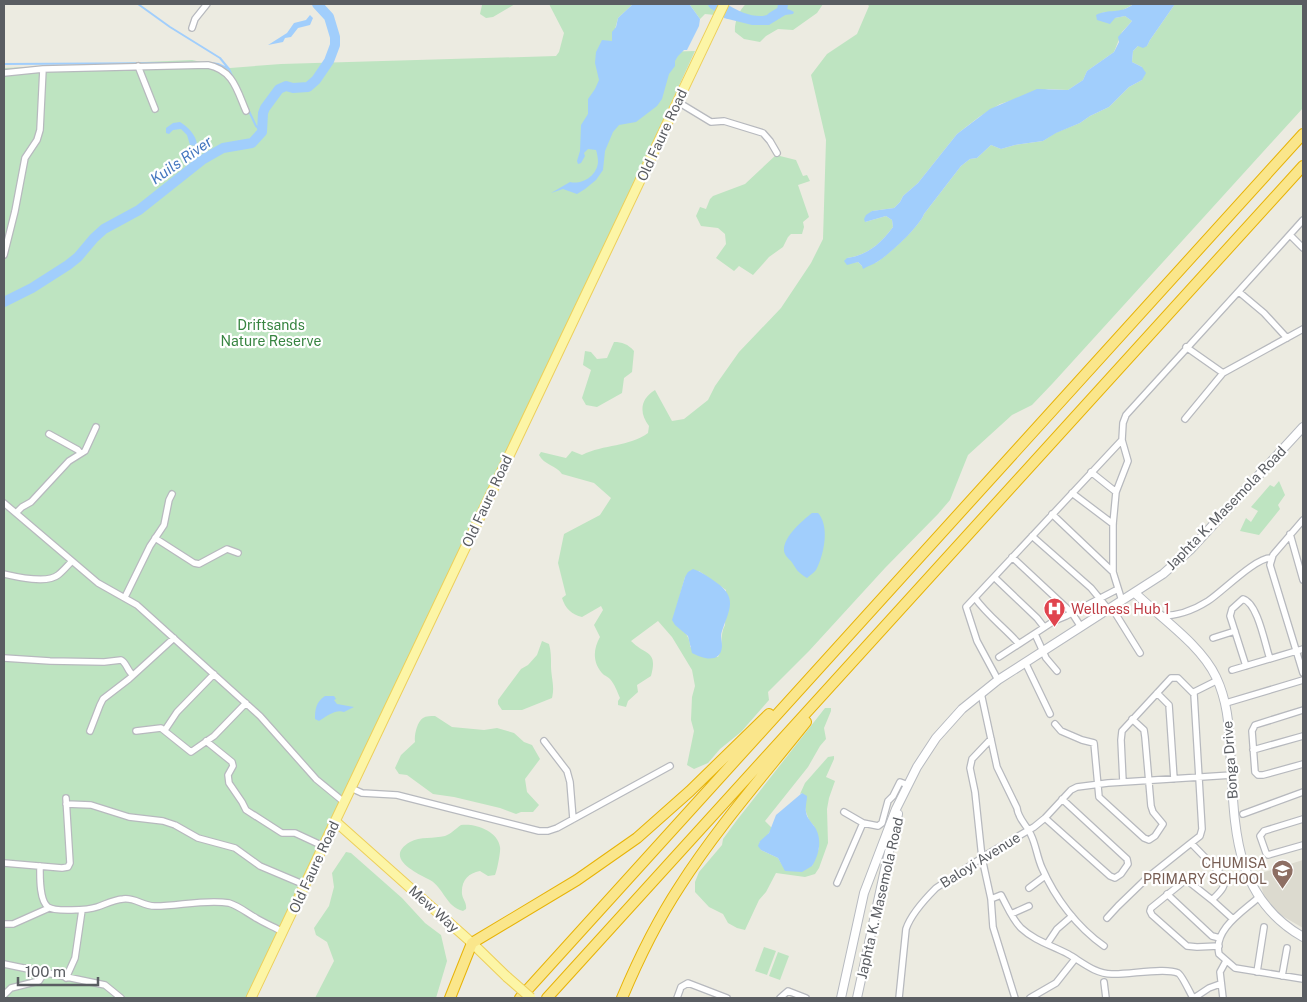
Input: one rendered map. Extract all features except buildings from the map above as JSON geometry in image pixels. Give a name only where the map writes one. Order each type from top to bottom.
[{"type":"highway","points":[[520,998],[1303,134]]},
{"type":"highway","points":[[548,998],[1303,166]]},
{"type":"highway","points":[[450,998],[472,943],[577,880],[637,838],[703,780],[811,672],[830,657]]},
{"type":"highway","points":[[622,998],[657,925],[680,886],[710,842],[807,721],[825,692]]},
{"type":"main road","name":"Old Faure Road","points":[[251,998],[724,4]]},
{"type":"main road","name":"Japhta K. Masemola Road","points":[[841,998],[864,893],[908,785],[921,760],[936,738],[962,709],[998,680],[1135,593],[1186,555],[1303,427]]},
{"type":"main road","name":"Bonga Drive","points":[[1135,593],[1198,650],[1218,680],[1226,703],[1235,827],[1246,873],[1259,897],[1280,920],[1303,937]]},
{"type":"main road","name":"Japhta K. Masemola Road","points":[[857,998],[902,798]]},
{"type":"main road","name":"Mew Way","points":[[335,821],[531,998]]},
{"type":"street","points":[[192,28],[195,19],[207,4]]},
{"type":"street","points":[[4,73],[43,69],[201,64],[215,66],[229,74],[246,111]]},
{"type":"street","points":[[138,66],[155,109]]},
{"type":"street","points":[[4,255],[25,158],[37,140],[40,130],[43,69]]},
{"type":"street","points":[[678,102],[711,122],[724,122],[763,133],[777,154]]},
{"type":"street","points":[[1122,601],[1113,572],[1113,524],[1116,492],[1128,461],[1122,440],[1123,423],[1126,415],[1303,220]]},
{"type":"street","points":[[1290,235],[1303,248]]},
{"type":"street","points":[[1239,292],[1264,313],[1287,338]]},
{"type":"street","points":[[1186,418],[1223,373],[1303,329]]},
{"type":"street","points":[[1186,347],[1223,373]]},
{"type":"street","points":[[16,513],[32,502],[69,461],[85,451],[96,427]]},
{"type":"street","points":[[50,434],[80,453]]},
{"type":"street","points":[[998,680],[977,641],[966,607],[1122,440]]},
{"type":"street","points":[[1092,472],[1116,492]]},
{"type":"street","points":[[1072,493],[1113,524]]},
{"type":"street","points":[[125,597],[166,520],[167,508],[172,494]]},
{"type":"street","points":[[4,503],[104,587],[137,604],[260,716],[316,779],[344,802]]},
{"type":"street","points":[[1052,514],[1113,572]]},
{"type":"street","points":[[1303,520],[1271,558],[1271,570],[1303,673]]},
{"type":"street","points":[[1290,534],[1303,580]]},
{"type":"street","points":[[1032,536],[1089,586],[1110,609],[1140,653]]},
{"type":"street","points":[[156,538],[194,563],[199,564],[228,548],[238,553]]},
{"type":"street","points":[[1012,557],[1072,613],[1081,628]]},
{"type":"street","points":[[1160,616],[1182,613],[1206,602],[1249,569],[1265,559],[1271,558]]},
{"type":"street","points":[[4,574],[18,577],[52,579],[58,576],[72,560]]},
{"type":"street","points":[[994,577],[1044,627]]},
{"type":"street","points":[[999,657],[1044,627],[1118,589]]},
{"type":"street","points":[[975,598],[984,611],[1002,625],[1019,644]]},
{"type":"street","points":[[1246,666],[1230,612],[1240,600],[1245,599],[1254,608],[1270,659]]},
{"type":"street","points":[[1213,638],[1235,631]]},
{"type":"street","points":[[1035,634],[1049,664],[1057,672]]},
{"type":"street","points":[[90,731],[103,699],[133,676],[174,638]]},
{"type":"street","points":[[1232,670],[1303,649]]},
{"type":"street","points":[[4,658],[58,662],[121,660],[133,676]]},
{"type":"street","points":[[1025,662],[1050,714]]},
{"type":"street","points":[[165,730],[177,712],[214,674]]},
{"type":"street","points":[[1107,918],[1147,878],[1201,834],[1202,814],[1194,692],[1178,678],[1171,678],[1122,731],[1123,782]]},
{"type":"street","points":[[1194,692],[1218,680]]},
{"type":"street","points":[[1226,703],[1303,680]]},
{"type":"street","points":[[981,693],[997,767],[1017,808],[1018,814],[1029,830],[1045,876],[1072,916],[1104,946]]},
{"type":"street","points":[[1157,693],[1169,705],[1174,779]]},
{"type":"street","points":[[136,731],[161,728],[191,752],[214,736],[246,703]]},
{"type":"street","points":[[1303,710],[1253,727],[1255,772],[1260,775],[1303,764]]},
{"type":"street","points":[[1055,724],[1061,730],[1082,740],[1092,742],[1095,750],[1101,799],[1144,838],[1149,840],[1161,829],[1163,824],[1152,809],[1144,730],[1132,719]]},
{"type":"street","points":[[1253,750],[1303,736]]},
{"type":"street","points":[[991,739],[972,759],[970,768],[976,797],[982,858],[996,940],[1014,998]]},
{"type":"street","points":[[544,740],[567,771],[570,782],[572,820]]},
{"type":"street","points":[[206,741],[232,762],[233,766],[228,775],[229,783],[246,810],[282,832],[295,833],[323,846]]},
{"type":"street","points":[[351,788],[362,793],[397,795],[539,831],[548,831],[557,828],[670,766]]},
{"type":"street","name":"Baloyi Avenue","points":[[899,998],[904,938],[908,923],[936,888],[1029,830],[1045,818],[1062,799],[1077,787],[1232,775]]},
{"type":"street","points":[[844,812],[874,827],[880,825],[886,804],[893,796],[900,782],[908,785]]},
{"type":"street","points":[[1243,814],[1303,792]]},
{"type":"street","points":[[1045,818],[1110,876],[1115,878],[1120,874],[1128,864],[1127,858],[1062,799]]},
{"type":"street","points":[[4,862],[68,867],[70,863],[66,801],[91,805],[129,817],[163,821],[198,838],[235,848],[260,866],[305,885]]},
{"type":"street","points":[[1303,819],[1264,831],[1260,836],[1268,855],[1303,845]]},
{"type":"street","points":[[837,882],[863,823]]},
{"type":"street","points":[[1191,843],[1226,881],[1212,900]]},
{"type":"street","points":[[40,866],[41,892],[49,908]]},
{"type":"street","points":[[1029,888],[1045,876]]},
{"type":"street","points":[[1218,946],[1187,946],[1152,915],[1150,912],[1151,908],[1183,882],[1188,881],[1233,920]]},
{"type":"street","points":[[1167,894],[1212,936],[1220,938]]},
{"type":"street","points":[[990,899],[1002,896],[1011,914],[1030,936],[1097,971],[1106,974],[1134,974],[1155,971],[1176,972],[1180,974],[1193,998],[1205,990],[1220,984]]},
{"type":"street","points":[[1259,897],[1226,928],[1220,938],[1219,954],[1235,968],[1303,979]]},
{"type":"street","points":[[4,924],[14,924],[49,908],[82,910],[96,908],[111,901],[124,898],[154,907],[194,903],[229,904],[239,907],[257,919],[283,932]]},
{"type":"street","points":[[1011,914],[1029,906]]},
{"type":"street","points":[[66,978],[76,958],[82,910]]},
{"type":"street","points":[[1047,944],[1057,930],[1072,916]]},
{"type":"street","points":[[1257,972],[1264,927]]},
{"type":"street","points":[[1282,976],[1287,948]]},
{"type":"street","points":[[1030,998],[1056,983],[1074,959]]},
{"type":"street","points":[[1223,998],[1220,972],[1226,961]]},
{"type":"street","points":[[4,964],[105,985],[121,998]]},
{"type":"street","points":[[4,995],[11,988],[38,981],[44,973]]},
{"type":"street","points":[[1104,982],[1106,998]]},
{"type":"street","points":[[677,998],[681,987],[688,983],[727,998]]},
{"type":"street","points":[[780,998],[788,991],[806,998]]},
{"type":"shaded area","name":"CHUMISA PRIMARY SCHOOL","points":[[1303,860],[1303,928],[1267,907],[1258,874]]},
{"type":"green space","points":[[483,4],[515,4],[493,17],[486,18],[480,14]]},
{"type":"green space","name":"Driftsands Nature Reserve","points":[[549,4],[633,4],[618,18],[612,41],[596,54],[695,51],[520,431],[250,998],[4,998],[4,68],[192,60],[230,68],[281,64],[556,56],[559,52],[564,33]]},
{"type":"green space","points":[[686,4],[720,4],[715,15],[705,14],[700,19],[690,5]]},
{"type":"green space","points":[[746,4],[823,4],[817,13],[793,30],[778,29],[760,42],[744,39],[735,32],[738,17]]},
{"type":"green space","points":[[867,4],[1134,4],[1119,12],[1102,12],[1115,18],[1125,16],[1132,21],[1122,32],[1114,52],[1087,71],[1083,80],[1068,90],[1048,89],[1000,104],[979,117],[957,134],[918,183],[903,196],[894,208],[872,211],[865,222],[886,216],[892,220],[893,227],[873,248],[854,257],[847,258],[851,263],[858,262],[862,266],[877,262],[911,232],[961,166],[970,159],[977,158],[991,145],[1001,149],[1043,141],[1055,133],[1080,123],[1109,107],[1129,87],[1142,80],[1142,67],[1132,62],[1133,51],[1138,46],[1147,46],[1175,4],[1303,4],[1303,108],[1032,405],[1012,415],[968,455],[950,500],[938,514],[768,692],[769,700],[741,732],[720,749],[708,763],[694,769],[687,765],[694,731],[691,720],[692,697],[695,686],[692,670],[672,637],[658,621],[631,641],[652,657],[653,668],[651,676],[637,685],[638,692],[628,701],[626,707],[618,705],[620,698],[615,686],[600,671],[595,656],[596,646],[600,637],[594,625],[603,610],[601,606],[582,617],[575,615],[569,610],[562,598],[566,595],[558,563],[564,534],[600,515],[611,498],[594,483],[562,474],[539,455],[541,452],[566,458],[572,451],[582,455],[590,451],[641,438],[648,433],[649,426],[644,416],[644,402],[655,390],[672,421],[684,419],[708,400],[715,386],[739,352],[781,308],[811,263],[823,239],[826,140],[811,75],[827,54],[857,34],[869,6]],"holes":[[[699,571],[726,590],[725,625],[718,657],[690,647],[687,635],[673,620],[685,577]]]},
{"type":"green space","points":[[776,155],[796,160],[803,176],[807,175],[810,181],[798,185],[809,217],[803,222],[802,234],[791,234],[783,247],[769,257],[753,275],[739,266],[734,271],[716,258],[726,244],[725,234],[718,228],[701,226],[696,216],[700,207],[706,209],[713,196],[745,184]]},
{"type":"green space","points":[[614,342],[625,344],[634,351],[632,372],[624,378],[622,393],[597,407],[586,405],[582,398],[591,370],[583,365],[585,351],[591,352],[597,359],[607,358]]},
{"type":"green space","points":[[1279,481],[1285,495],[1278,505],[1280,509],[1259,535],[1240,531],[1246,518],[1251,522],[1258,511],[1251,507],[1270,485],[1274,487]]},
{"type":"green space","points":[[542,641],[549,644],[550,649],[553,685],[552,698],[522,710],[502,710],[498,700],[521,669],[528,665],[537,655]]},
{"type":"green space","points":[[825,708],[831,708],[824,728],[826,739],[808,767],[765,821],[772,828],[759,843],[761,850],[778,858],[784,868],[812,866],[819,848],[814,826],[806,812],[802,793],[800,794],[805,783],[828,757],[834,756],[826,777],[835,781],[827,809],[828,843],[819,868],[815,874],[805,877],[776,873],[766,892],[759,900],[745,930],[737,928],[728,923],[723,914],[709,907],[695,892],[695,882],[699,872],[722,845],[723,839],[737,820]]},
{"type":"green space","points":[[435,716],[452,727],[484,730],[497,728],[514,733],[524,742],[532,745],[540,759],[525,779],[527,792],[539,805],[533,812],[516,814],[500,808],[433,794],[407,775],[399,774],[395,768],[401,755],[415,742],[419,722],[424,717]]},
{"type":"green space","points":[[461,825],[473,825],[490,832],[498,841],[500,849],[495,875],[488,876],[480,871],[466,878],[462,889],[466,907],[463,911],[457,909],[449,902],[435,883],[405,864],[400,854],[403,848],[414,840],[445,836]]},
{"type":"green space","points":[[346,852],[351,853],[402,898],[425,923],[441,935],[447,961],[436,998],[315,998],[334,961],[327,942],[316,935],[314,928],[329,906],[334,887],[332,873]]},
{"type":"green space","points":[[764,947],[776,951],[767,975],[755,971]]},
{"type":"green space","points":[[778,952],[789,956],[780,980],[769,976]]},
{"type":"water","points":[[633,4],[690,5],[700,19],[699,26],[687,50],[684,50],[675,61],[675,66],[669,74],[662,99],[657,106],[636,122],[619,125],[613,132],[605,151],[603,170],[596,180],[577,194],[563,189],[551,193],[570,182],[584,181],[592,175],[597,167],[596,150],[588,149],[584,153],[585,156],[581,163],[578,164],[577,161],[580,151],[581,125],[588,114],[588,99],[599,80],[595,63],[596,52],[602,40],[612,41],[612,32],[616,27],[618,18]]},
{"type":"water","points":[[1134,4],[1175,4],[1147,46],[1143,48],[1138,46],[1133,51],[1132,62],[1142,67],[1146,73],[1142,80],[1129,87],[1109,107],[1043,141],[1001,149],[991,145],[977,158],[970,159],[961,166],[917,226],[889,253],[863,269],[858,262],[847,265],[844,261],[847,258],[854,257],[873,248],[893,227],[892,220],[886,216],[865,222],[866,215],[872,211],[894,208],[903,196],[918,183],[957,134],[990,109],[1037,89],[1068,90],[1083,80],[1087,71],[1114,52],[1119,42],[1118,37],[1132,21],[1125,16],[1115,18],[1110,24],[1097,20],[1096,15],[1123,9]]},
{"type":"water","points":[[728,5],[754,16],[767,15],[782,9],[794,12],[769,25],[752,25],[724,18],[723,16]]},
{"type":"water","points":[[310,15],[313,18],[310,25],[298,28],[291,37],[285,38],[283,42],[268,45],[287,33],[294,23],[306,20]]},
{"type":"water","points":[[180,122],[193,134],[197,144],[195,146],[190,145],[187,135],[181,129],[173,130],[169,134],[166,133],[166,128],[173,123]]},
{"type":"water","points":[[812,513],[818,513],[822,519],[825,533],[823,549],[816,570],[807,578],[798,571],[784,551],[790,535]]},
{"type":"water","points":[[693,569],[717,583],[724,589],[730,599],[729,611],[721,633],[721,652],[715,658],[701,657],[692,653],[688,636],[672,620],[685,577]]},
{"type":"water","points":[[325,696],[334,696],[337,704],[354,707],[344,712],[334,712],[319,721],[315,719],[316,709],[318,703]]},
{"type":"water","points":[[802,793],[807,796],[807,814],[818,834],[818,853],[812,866],[802,872],[785,871],[778,858],[761,850],[758,846],[760,841],[769,833],[776,815]]},
{"type":"waterway","points":[[138,4],[170,27],[220,58],[229,69],[233,78]]},
{"type":"waterway","name":"Kuils River","points":[[4,302],[32,288],[68,265],[104,229],[139,210],[202,160],[223,148],[252,143],[262,132],[263,113],[279,89],[286,86],[293,88],[308,87],[316,80],[329,61],[335,45],[335,37],[329,17],[317,4]]},
{"type":"waterway","name":"Kuils River","points":[[713,4],[729,14]]},
{"type":"waterway","name":"Kuils River","points":[[772,17],[782,11],[783,4]]},
{"type":"waterway","points":[[4,64],[181,63]]},
{"type":"waterway","points":[[211,63],[229,69]]},
{"type":"waterway","points":[[248,109],[256,126],[262,132]]},
{"type":"place","name":"Wellness Hub 1","points":[[1055,628]]},
{"type":"place","name":"CHUMISA PRIMARY SCHOOL","points":[[1283,890]]}]
